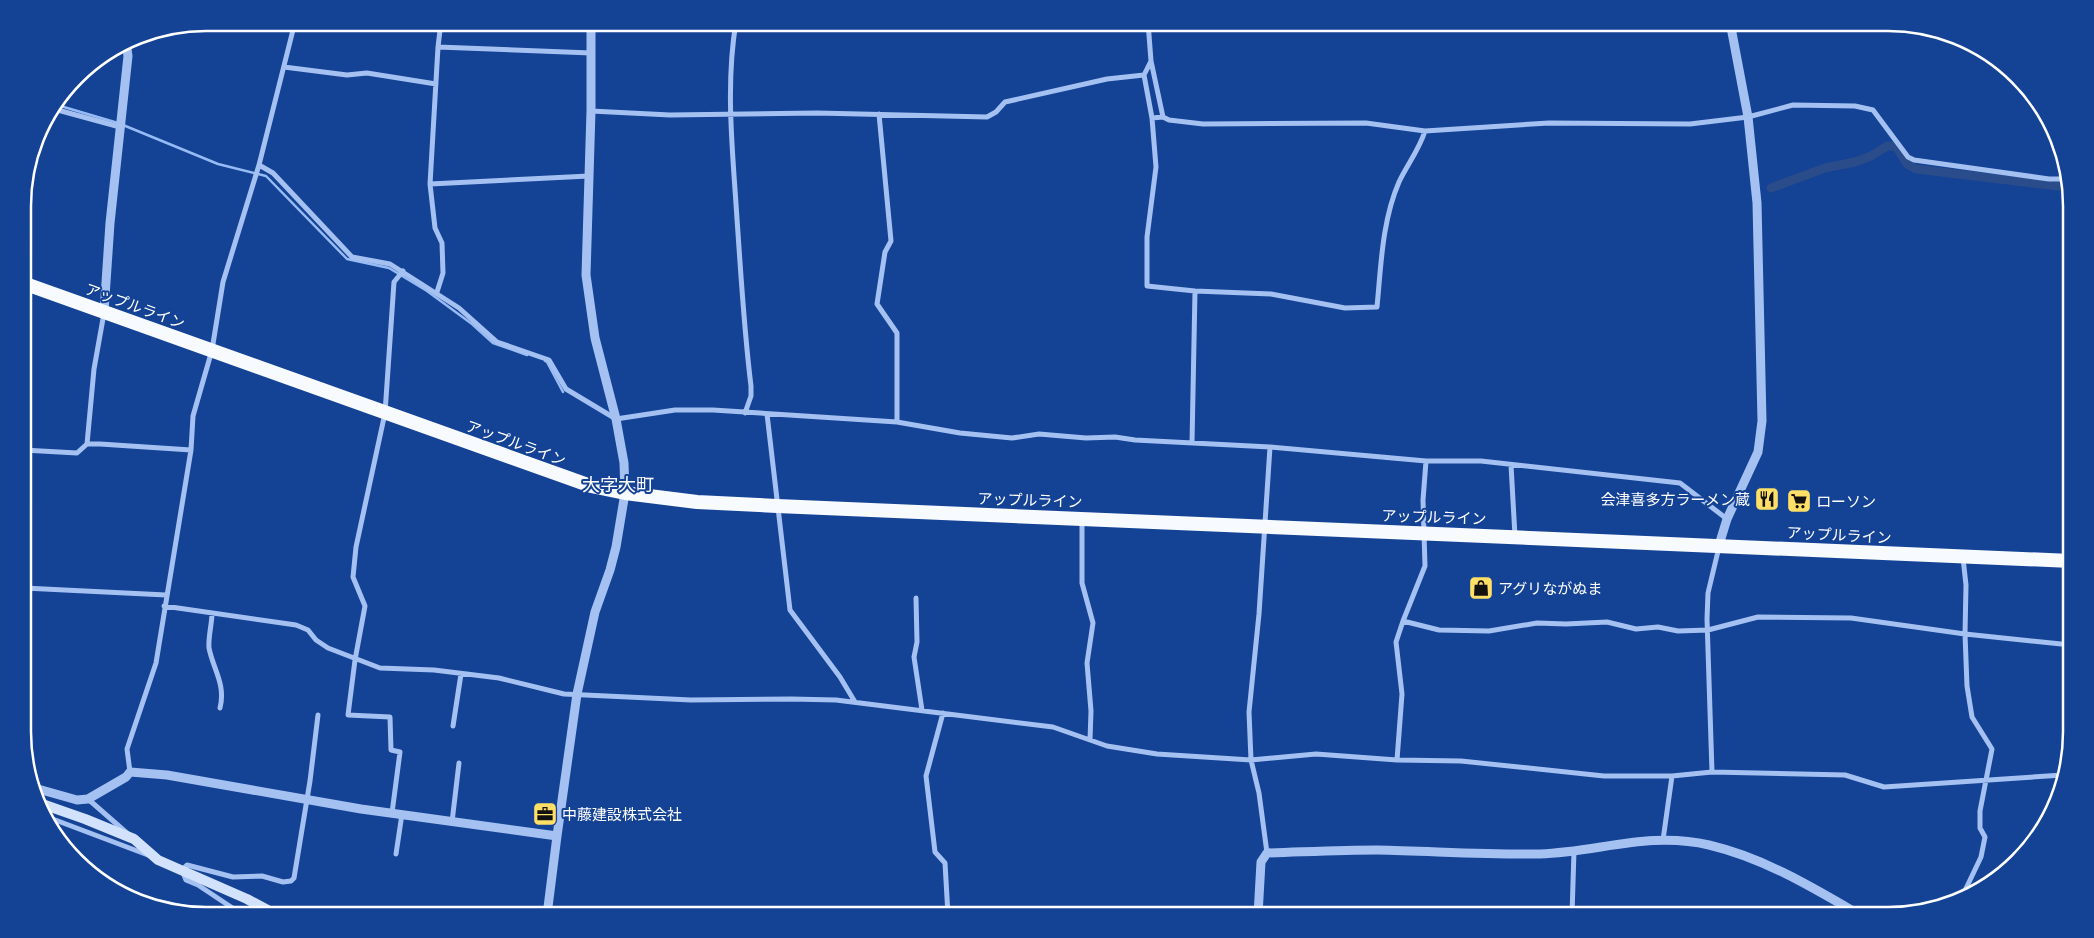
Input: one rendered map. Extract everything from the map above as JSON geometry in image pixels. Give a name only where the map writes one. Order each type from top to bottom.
[{"type":"highway","name":"アップルライン","points":[[32,286],[591,486],[625,493],[697,502],[777,506],[2063,560]]},
{"type":"main road","points":[[49,806],[134,839],[158,860],[261,907]]},
{"type":"street","points":[[1149,31],[1151,61],[1163,117]]},
{"type":"street","points":[[1712,772],[1708,594],[1727,519],[1758,452],[1762,421],[1757,203],[1748,117],[1732,31]]},
{"type":"street","points":[[42,790],[77,800],[88,799],[126,777],[130,772],[127,749],[156,663],[191,450],[193,416],[212,350],[223,282],[259,165],[293,32]]},
{"type":"street","points":[[437,292],[443,273],[442,242],[435,228],[430,184],[440,32]]},
{"type":"street","points":[[548,907],[577,694],[595,612],[614,555],[625,493],[624,463],[616,420],[595,338],[586,275],[591,111],[591,32]]},
{"type":"street","points":[[735,32],[731,69],[731,114],[751,386],[751,396],[745,413]]},
{"type":"street","points":[[438,46],[591,53]]},
{"type":"street","points":[[88,444],[94,369],[104,312],[127,51]]},
{"type":"street","points":[[1151,61],[1144,75],[1152,118],[1156,167],[1147,237],[1147,286],[1195,291],[1271,294],[1345,308],[1377,307],[1380,255],[1398,183],[1420,146],[1425,131]]},
{"type":"street","points":[[284,66],[347,75],[367,73],[436,84]]},
{"type":"street","points":[[591,111],[670,115],[879,114],[988,116],[996,112],[1005,102],[1107,80],[1144,75]]},
{"type":"street","points":[[1152,118],[1163,117],[1169,120],[1203,124],[1366,123],[1425,131],[1549,123],[1690,124],[1748,117],[1793,104],[1855,106],[1873,110],[1908,157],[1914,160],[2060,179]]},
{"type":"street","points":[[60,111],[120,127]]},
{"type":"street","points":[[879,114],[891,241],[885,252],[877,304],[896,333],[897,422]]},
{"type":"street","points":[[259,165],[273,173],[352,256],[390,264],[437,292],[459,308],[497,342],[549,360],[566,389],[616,420],[675,410],[767,414],[897,422],[1012,438],[1040,434],[1086,438],[1116,437],[1135,440],[1270,447],[1426,460],[1481,461],[1680,482],[1727,519]]},
{"type":"street","points":[[430,184],[589,176]]},
{"type":"street","points":[[392,813],[400,752],[391,750],[390,717],[348,715],[364,606],[353,577],[356,547],[385,413],[394,282],[403,271]]},
{"type":"street","points":[[1192,443],[1195,291]]},
{"type":"street","points":[[767,414],[790,610],[840,677],[855,702]]},
{"type":"street","points":[[32,450],[77,453],[88,444],[191,450]]},
{"type":"street","points":[[1258,906],[1261,862],[1267,853],[1259,793],[1251,760],[1249,712],[1266,527],[1270,447]]},
{"type":"street","points":[[1398,760],[1402,694],[1396,642],[1425,566],[1423,533],[1426,460]]},
{"type":"street","points":[[1512,465],[1514,536]]},
{"type":"street","points":[[1082,519],[1082,583],[1093,623],[1087,663],[1091,711],[1090,740]]},
{"type":"street","points":[[1963,556],[1966,584],[1967,686],[1972,717],[1992,749],[1980,811],[1980,828],[1985,837],[1981,857],[1966,888]]},
{"type":"street","points":[[31,588],[166,596]]},
{"type":"street","points":[[916,598],[914,657],[922,710]]},
{"type":"street","points":[[164,606],[296,625],[308,630],[316,640],[328,648],[355,660],[380,668],[499,678],[564,694],[691,700],[791,699],[855,702],[1053,727],[1107,746],[1157,754],[1251,760],[1316,754],[1398,760],[1461,760],[1604,776],[1672,776],[1712,772],[1845,775],[1884,787],[2057,775]]},
{"type":"street","points":[[212,613],[209,646],[222,687],[220,708]]},
{"type":"street","points":[[1403,621],[1439,630],[1489,632],[1537,623],[1607,622],[1636,629],[1658,627],[1678,631],[1708,630],[1758,617],[1842,618],[2063,644]]},
{"type":"street","points":[[452,726],[460,674]]},
{"type":"street","points":[[943,713],[926,776],[935,852],[946,863],[948,907]]},
{"type":"street","points":[[230,907],[198,885],[186,880],[182,870],[187,865],[233,877],[262,876],[283,882],[291,881],[294,878],[318,715]]},
{"type":"street","points":[[452,822],[459,763]]},
{"type":"street","points":[[130,772],[167,775],[392,813],[557,836]]},
{"type":"street","points":[[1663,840],[1672,776]]},
{"type":"street","points":[[88,799],[134,839]]},
{"type":"street","points":[[396,854],[402,814]]},
{"type":"street","points":[[56,820],[158,860]]},
{"type":"street","points":[[1267,853],[1378,850],[1468,854],[1532,854],[1574,851],[1648,839],[1663,840],[1709,845],[1759,862],[1800,879],[1845,906]]},
{"type":"street","points":[[1572,906],[1574,851]]},
{"type":"waterway","points":[[63,107],[118,123]]},
{"type":"waterway","points":[[123,125],[218,164],[266,176],[347,259],[389,268],[427,291],[472,324],[493,343],[527,355]]},
{"type":"waterway","points":[[1771,188],[1825,168],[1855,162],[1871,156],[1887,146],[1896,146],[1907,164],[1916,169],[2061,187]]},
{"type":"waterway","points":[[545,361],[563,392]]},
{"type":"place","name":"会津喜多方ラーメン蔵","points":[[1767,499]]},
{"type":"place","name":"ローソン","points":[[1799,501]]},
{"type":"place","name":"アグリながぬま","points":[[1481,588]]},
{"type":"place","name":"中藤建設株式会社","points":[[545,814]]},
{"type":"district","name":"大字大町","points":[[618,484]]}]
